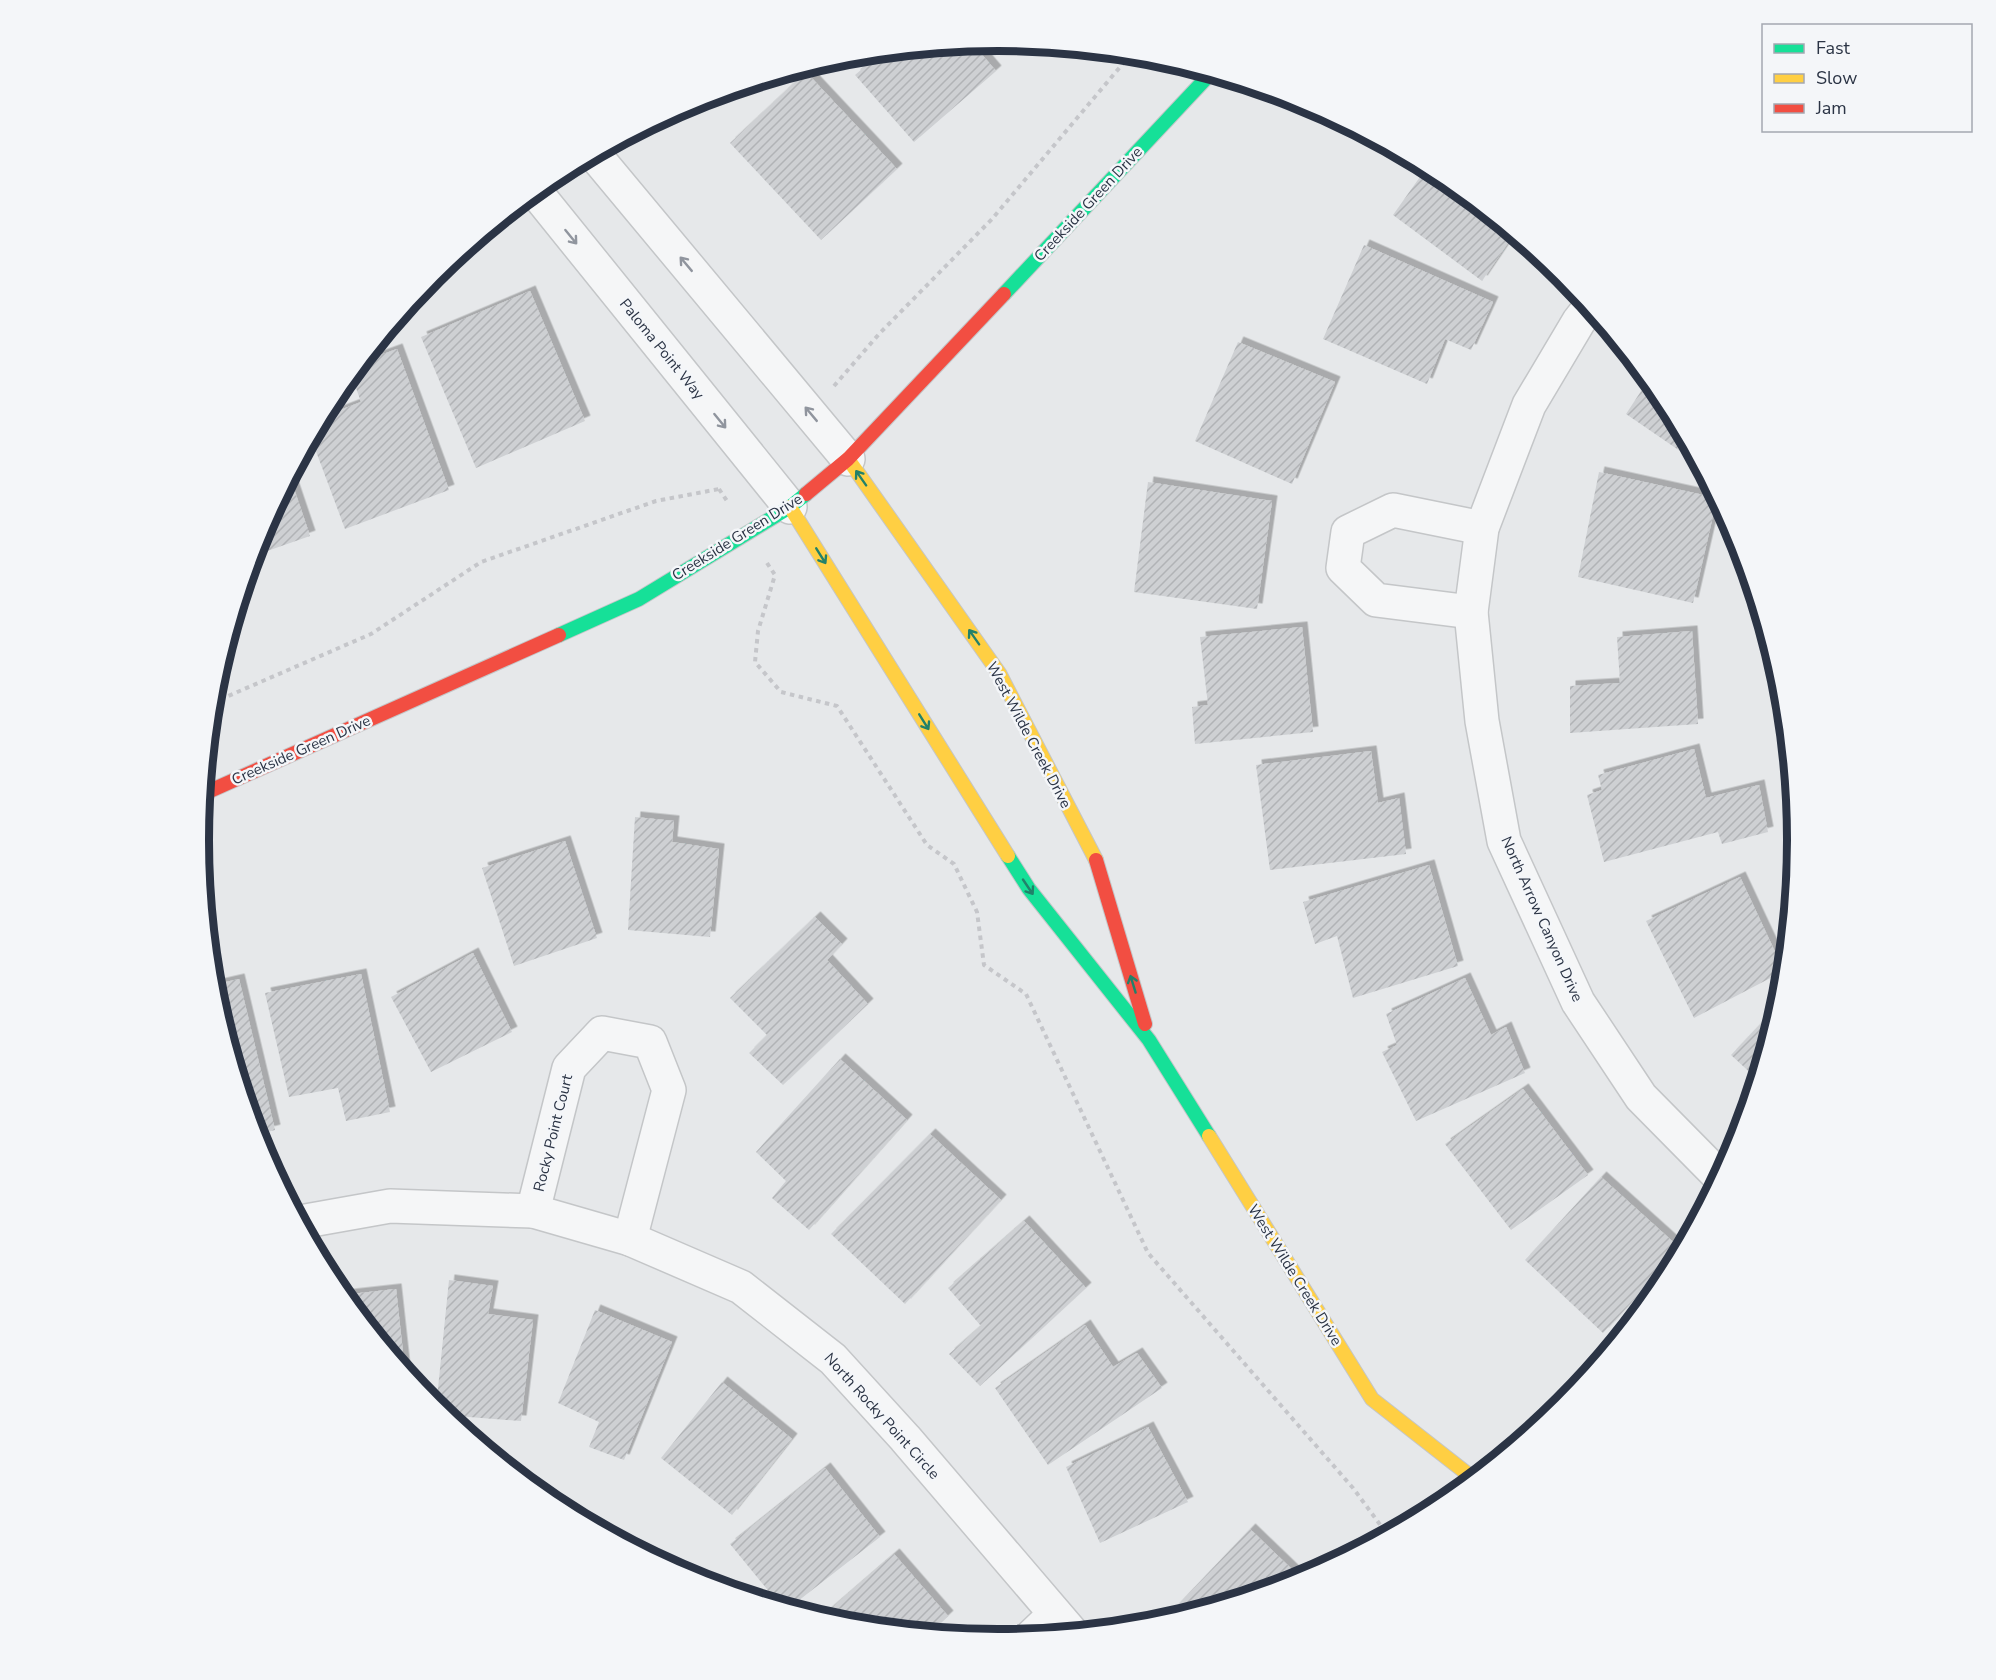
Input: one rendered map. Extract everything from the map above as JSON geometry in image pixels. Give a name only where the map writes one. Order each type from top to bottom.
[{"type":"street","name":"Creekside Green Drive","points":[[211,790],[639,599],[790,507],[848,459],[1205,79]]},
{"type":"street","points":[[599,160],[848,459]]},
{"type":"street","name":"Paloma Point Way","points":[[541,198],[790,507]]},
{"type":"street","name":"North Arrow Canyon Drive","points":[[1585,313],[1529,405],[1482,528],[1471,612],[1482,721],[1504,841],[1578,1002],[1641,1097],[1714,1171]]},
{"type":"street","name":"West Wilde Creek Drive","points":[[848,459],[999,673],[1096,860],[1149,1040]]},
{"type":"street","name":"West Wilde Creek Drive","points":[[790,507],[1029,889],[1149,1040],[1372,1399],[1467,1474]]},
{"type":"street","points":[[1471,612],[1376,600],[1342,568],[1348,532],[1393,510],[1482,528]]},
{"type":"street","name":"Rocky Point Court","points":[[533,1211],[569,1068],[602,1033],[650,1042],[669,1090],[630,1239]]},
{"type":"street","name":"North Rocky Point Circle","points":[[308,1221],[390,1206],[533,1211],[630,1239],[741,1287],[833,1359],[905,1438],[1063,1623]]},
{"type":"path","points":[[719,489],[775,575],[759,631],[755,662],[782,692],[837,706],[927,845],[954,864],[977,912],[984,965],[1026,994],[1148,1253],[1353,1488],[1384,1528]]},
{"type":"building","points":[[979,52],[996,71],[914,142],[855,75],[870,62],[946,53]]},
{"type":"building","points":[[808,75],[897,169],[821,240],[730,143],[802,76]]},
{"type":"building","points":[[1421,175],[1478,214],[1510,240],[1482,281],[1393,215]]},
{"type":"building","points":[[1364,245],[1493,302],[1471,350],[1445,339],[1427,384],[1323,339]]},
{"type":"building","points":[[530,291],[585,421],[476,468],[421,337]]},
{"type":"building","points":[[1238,342],[1335,382],[1292,484],[1195,441]]},
{"type":"building","points":[[397,349],[449,490],[345,529],[314,447],[336,412],[361,402],[355,384],[374,357]]},
{"type":"building","points":[[1644,387],[1686,455],[1626,414]]},
{"type":"building","points":[[1599,472],[1708,496],[1714,510],[1693,603],[1578,577]]},
{"type":"building","points":[[1148,482],[1272,501],[1257,609],[1134,592]]},
{"type":"building","points":[[293,486],[310,536],[264,552]]},
{"type":"building","points":[[1302,627],[1313,732],[1195,744],[1192,707],[1208,705],[1200,637]]},
{"type":"building","points":[[1692,631],[1698,724],[1570,733],[1570,686],[1620,683],[1617,637]]},
{"type":"building","points":[[1694,749],[1706,798],[1759,785],[1768,832],[1722,844],[1718,832],[1604,862],[1587,795],[1602,790],[1598,775]]},
{"type":"building","points":[[1371,751],[1378,803],[1399,798],[1406,854],[1270,870],[1256,765]]},
{"type":"building","points":[[635,817],[674,821],[672,842],[719,849],[710,937],[628,930]]},
{"type":"building","points":[[565,841],[597,938],[514,966],[482,868]]},
{"type":"building","points":[[1429,865],[1458,966],[1353,998],[1337,936],[1315,944],[1303,902]]},
{"type":"building","points":[[1740,877],[1778,958],[1775,976],[1694,1018],[1646,921]]},
{"type":"building","points":[[815,917],[842,944],[827,960],[868,1004],[783,1085],[749,1053],[767,1035],[730,998]]},
{"type":"building","points":[[473,953],[512,1032],[431,1072],[391,997]]},
{"type":"building","points":[[361,974],[390,1112],[346,1121],[338,1088],[289,1097],[265,993]]},
{"type":"building","points":[[1465,978],[1491,1035],[1506,1027],[1525,1073],[1416,1121],[1382,1052],[1397,1045],[1386,1014]]},
{"type":"building","points":[[239,979],[275,1130],[265,1133],[251,1094],[236,1044],[222,983]]},
{"type":"building","points":[[1766,1017],[1751,1074],[1731,1055]]},
{"type":"building","points":[[840,1059],[907,1120],[809,1230],[772,1198],[786,1181],[756,1152]]},
{"type":"building","points":[[1523,1089],[1588,1175],[1511,1230],[1445,1144]]},
{"type":"building","points":[[930,1134],[1001,1200],[905,1304],[831,1234]]},
{"type":"building","points":[[1601,1177],[1675,1244],[1654,1278],[1603,1333],[1525,1260]]},
{"type":"building","points":[[1024,1221],[1086,1288],[980,1386],[949,1354],[981,1326],[948,1288]]},
{"type":"building","points":[[449,1280],[493,1286],[488,1314],[533,1320],[521,1421],[460,1416],[437,1395]]},
{"type":"building","points":[[396,1289],[404,1358],[372,1320],[353,1294]]},
{"type":"building","points":[[595,1310],[672,1342],[624,1460],[589,1447],[599,1422],[558,1403]]},
{"type":"building","points":[[1085,1325],[1113,1367],[1137,1353],[1162,1388],[1048,1465],[995,1388]]},
{"type":"building","points":[[722,1382],[792,1439],[732,1515],[661,1458]]},
{"type":"building","points":[[1148,1427],[1188,1502],[1100,1543],[1066,1467]]},
{"type":"building","points":[[825,1468],[880,1537],[796,1602],[772,1595],[730,1544]]},
{"type":"building","points":[[1250,1529],[1294,1571],[1252,1587],[1174,1609]]},
{"type":"building","points":[[894,1554],[948,1616],[937,1626],[895,1622],[829,1610]]},
{"type":"traffic: fast","points":[[1004,294],[1205,79]]},
{"type":"traffic: fast","points":[[559,635],[639,599],[790,507],[806,494]]},
{"type":"traffic: fast","points":[[1008,856],[1029,889],[1149,1040],[1209,1136]]},
{"type":"traffic: slow","points":[[848,459],[999,673],[1096,860]]},
{"type":"traffic: slow","points":[[790,507],[1008,856]]},
{"type":"traffic: slow","points":[[1209,1136],[1372,1399],[1467,1474]]},
{"type":"traffic: jam","points":[[806,494],[848,459],[1004,294]]},
{"type":"traffic: jam","points":[[211,790],[559,635]]},
{"type":"traffic: jam","points":[[1096,860],[1145,1024]]}]
